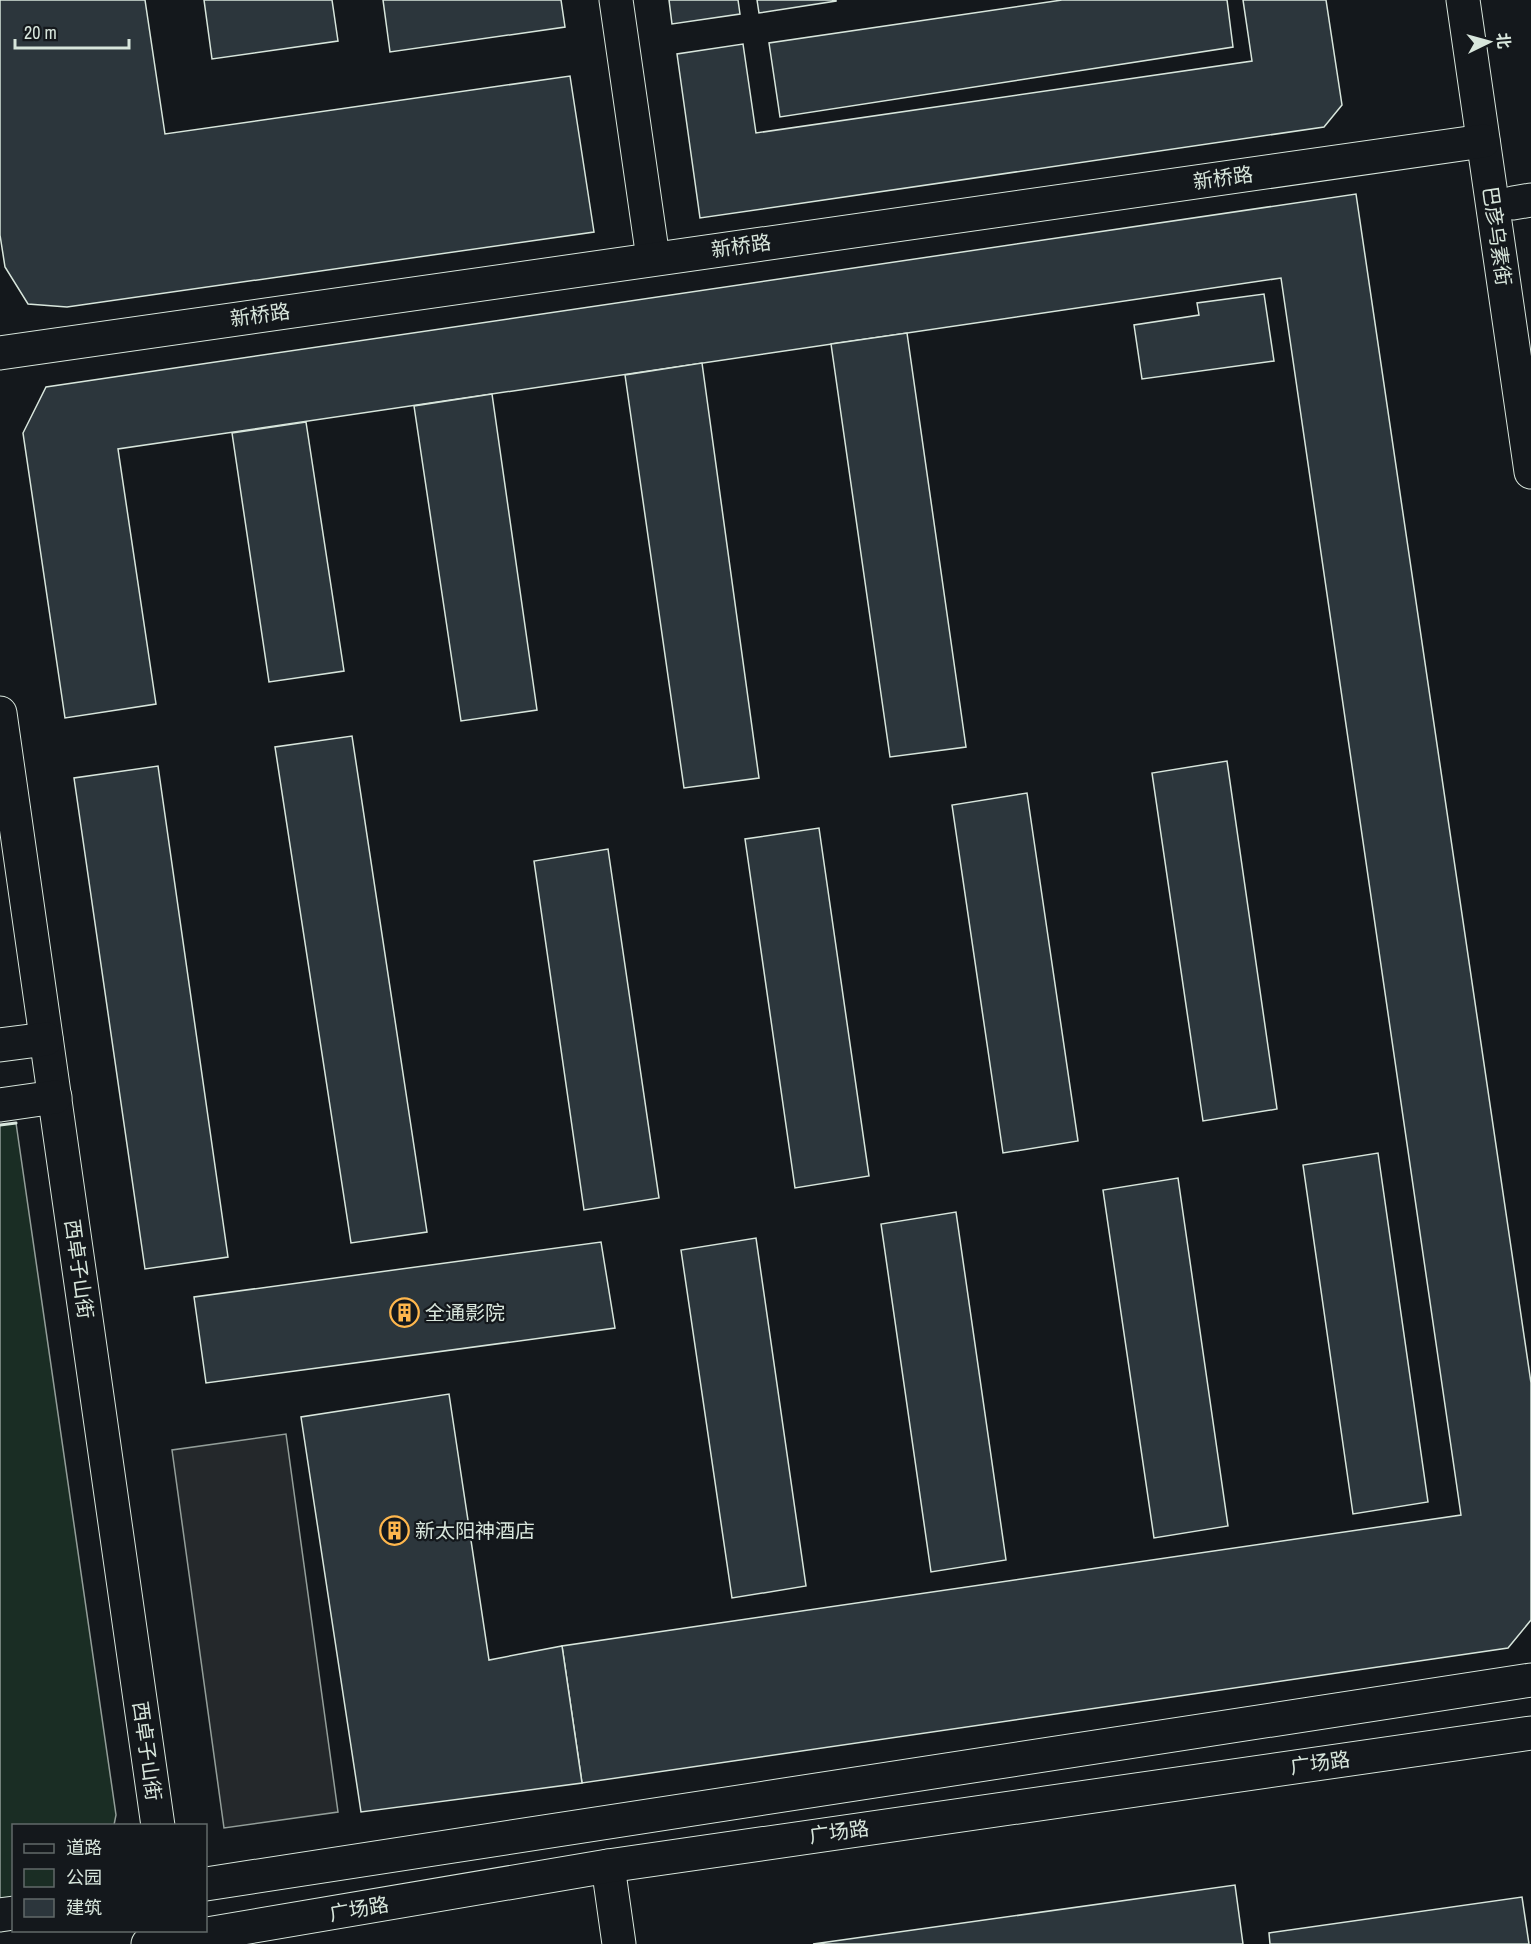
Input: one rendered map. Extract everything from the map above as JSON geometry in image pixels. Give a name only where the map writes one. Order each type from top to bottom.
[{"type":"street","points":[[616,0],[653,258]]},
{"type":"street","name":"巴彦乌素街","points":[[1463,0],[1531,472]]},
{"type":"street","name":"巴彦乌素街","points":[[1483,0],[1522,202],[1531,330]]},
{"type":"street","name":"新桥路","points":[[0,353],[1483,141]]},
{"type":"street","name":"西卓子山街","points":[[0,713],[158,1824]]},
{"type":"street","points":[[0,1046],[46,1039]]},
{"type":"street","points":[[0,1105],[55,1097]]},
{"type":"street","points":[[207,1884],[1531,1680]]},
{"type":"street","name":"广场路","points":[[168,1940],[608,1866],[1531,1733]]},
{"type":"street","points":[[608,1866],[619,1944]]},
{"type":"green space","points":[[16,1123],[116,1815],[114,1824],[12,1824],[12,1903],[0,1905],[0,1125]]},
{"type":"shaded area","points":[[286,1434],[338,1812],[224,1828],[172,1450]]},
{"type":"building","points":[[0,0],[145,0],[165,134],[570,76],[594,232],[67,307],[28,304],[5,267],[0,235]]},
{"type":"building","points":[[204,0],[332,0],[338,41],[212,59]]},
{"type":"building","points":[[383,0],[561,0],[565,27],[390,52]]},
{"type":"building","points":[[669,0],[738,0],[740,14],[672,24]]},
{"type":"building","points":[[757,0],[836,0],[836,1],[759,13]]},
{"type":"building","points":[[1062,0],[1227,0],[1233,47],[780,117],[769,43]]},
{"type":"building","points":[[1243,0],[1326,0],[1342,105],[1324,127],[700,218],[677,54],[743,44],[756,133],[1252,61]]},
{"type":"building","points":[[1356,194],[1531,1383],[1531,1620],[1508,1648],[582,1783],[562,1646],[1461,1515],[1281,278],[118,449],[156,704],[65,718],[23,433],[46,387]]},
{"type":"building","points":[[1264,294],[1274,361],[1142,379],[1134,325],[1199,315],[1197,303]]},
{"type":"building","points":[[907,333],[966,747],[890,757],[831,344]]},
{"type":"building","points":[[702,363],[759,778],[684,788],[625,375]]},
{"type":"building","points":[[492,394],[537,710],[461,721],[414,406]]},
{"type":"building","points":[[306,422],[344,671],[269,682],[232,433]]},
{"type":"building","points":[[352,736],[427,1232],[351,1243],[275,747]]},
{"type":"building","points":[[1227,761],[1277,1109],[1203,1121],[1152,773]]},
{"type":"building","points":[[158,766],[228,1257],[145,1269],[74,778]]},
{"type":"building","points":[[1027,793],[1078,1141],[1003,1153],[952,805]]},
{"type":"building","points":[[819,828],[869,1176],[795,1188],[745,839]]},
{"type":"building","points":[[608,849],[659,1198],[584,1210],[534,861]]},
{"type":"building","points":[[1378,1153],[1428,1502],[1353,1514],[1303,1165]]},
{"type":"building","points":[[1178,1178],[1228,1526],[1154,1538],[1103,1190]]},
{"type":"building","points":[[956,1212],[1006,1560],[931,1572],[881,1224]]},
{"type":"building","points":[[756,1238],[806,1586],[732,1598],[681,1250]]},
{"type":"building","name":"全通影院","points":[[601,1242],[615,1328],[206,1383],[194,1297]]},
{"type":"building","name":"新太阳神酒店","points":[[449,1394],[489,1660],[562,1646],[582,1783],[361,1812],[301,1417]]},
{"type":"building","points":[[1235,1885],[1243,1944],[813,1944]]},
{"type":"building","points":[[1522,1897],[1529,1944],[1270,1944],[1269,1933]]},
{"type":"wall","points":[[0,1125],[16,1123]]},
{"type":"place","name":"全通影院","points":[[404,1313]]},
{"type":"place","name":"新太阳神酒店","points":[[394,1531]]}]
